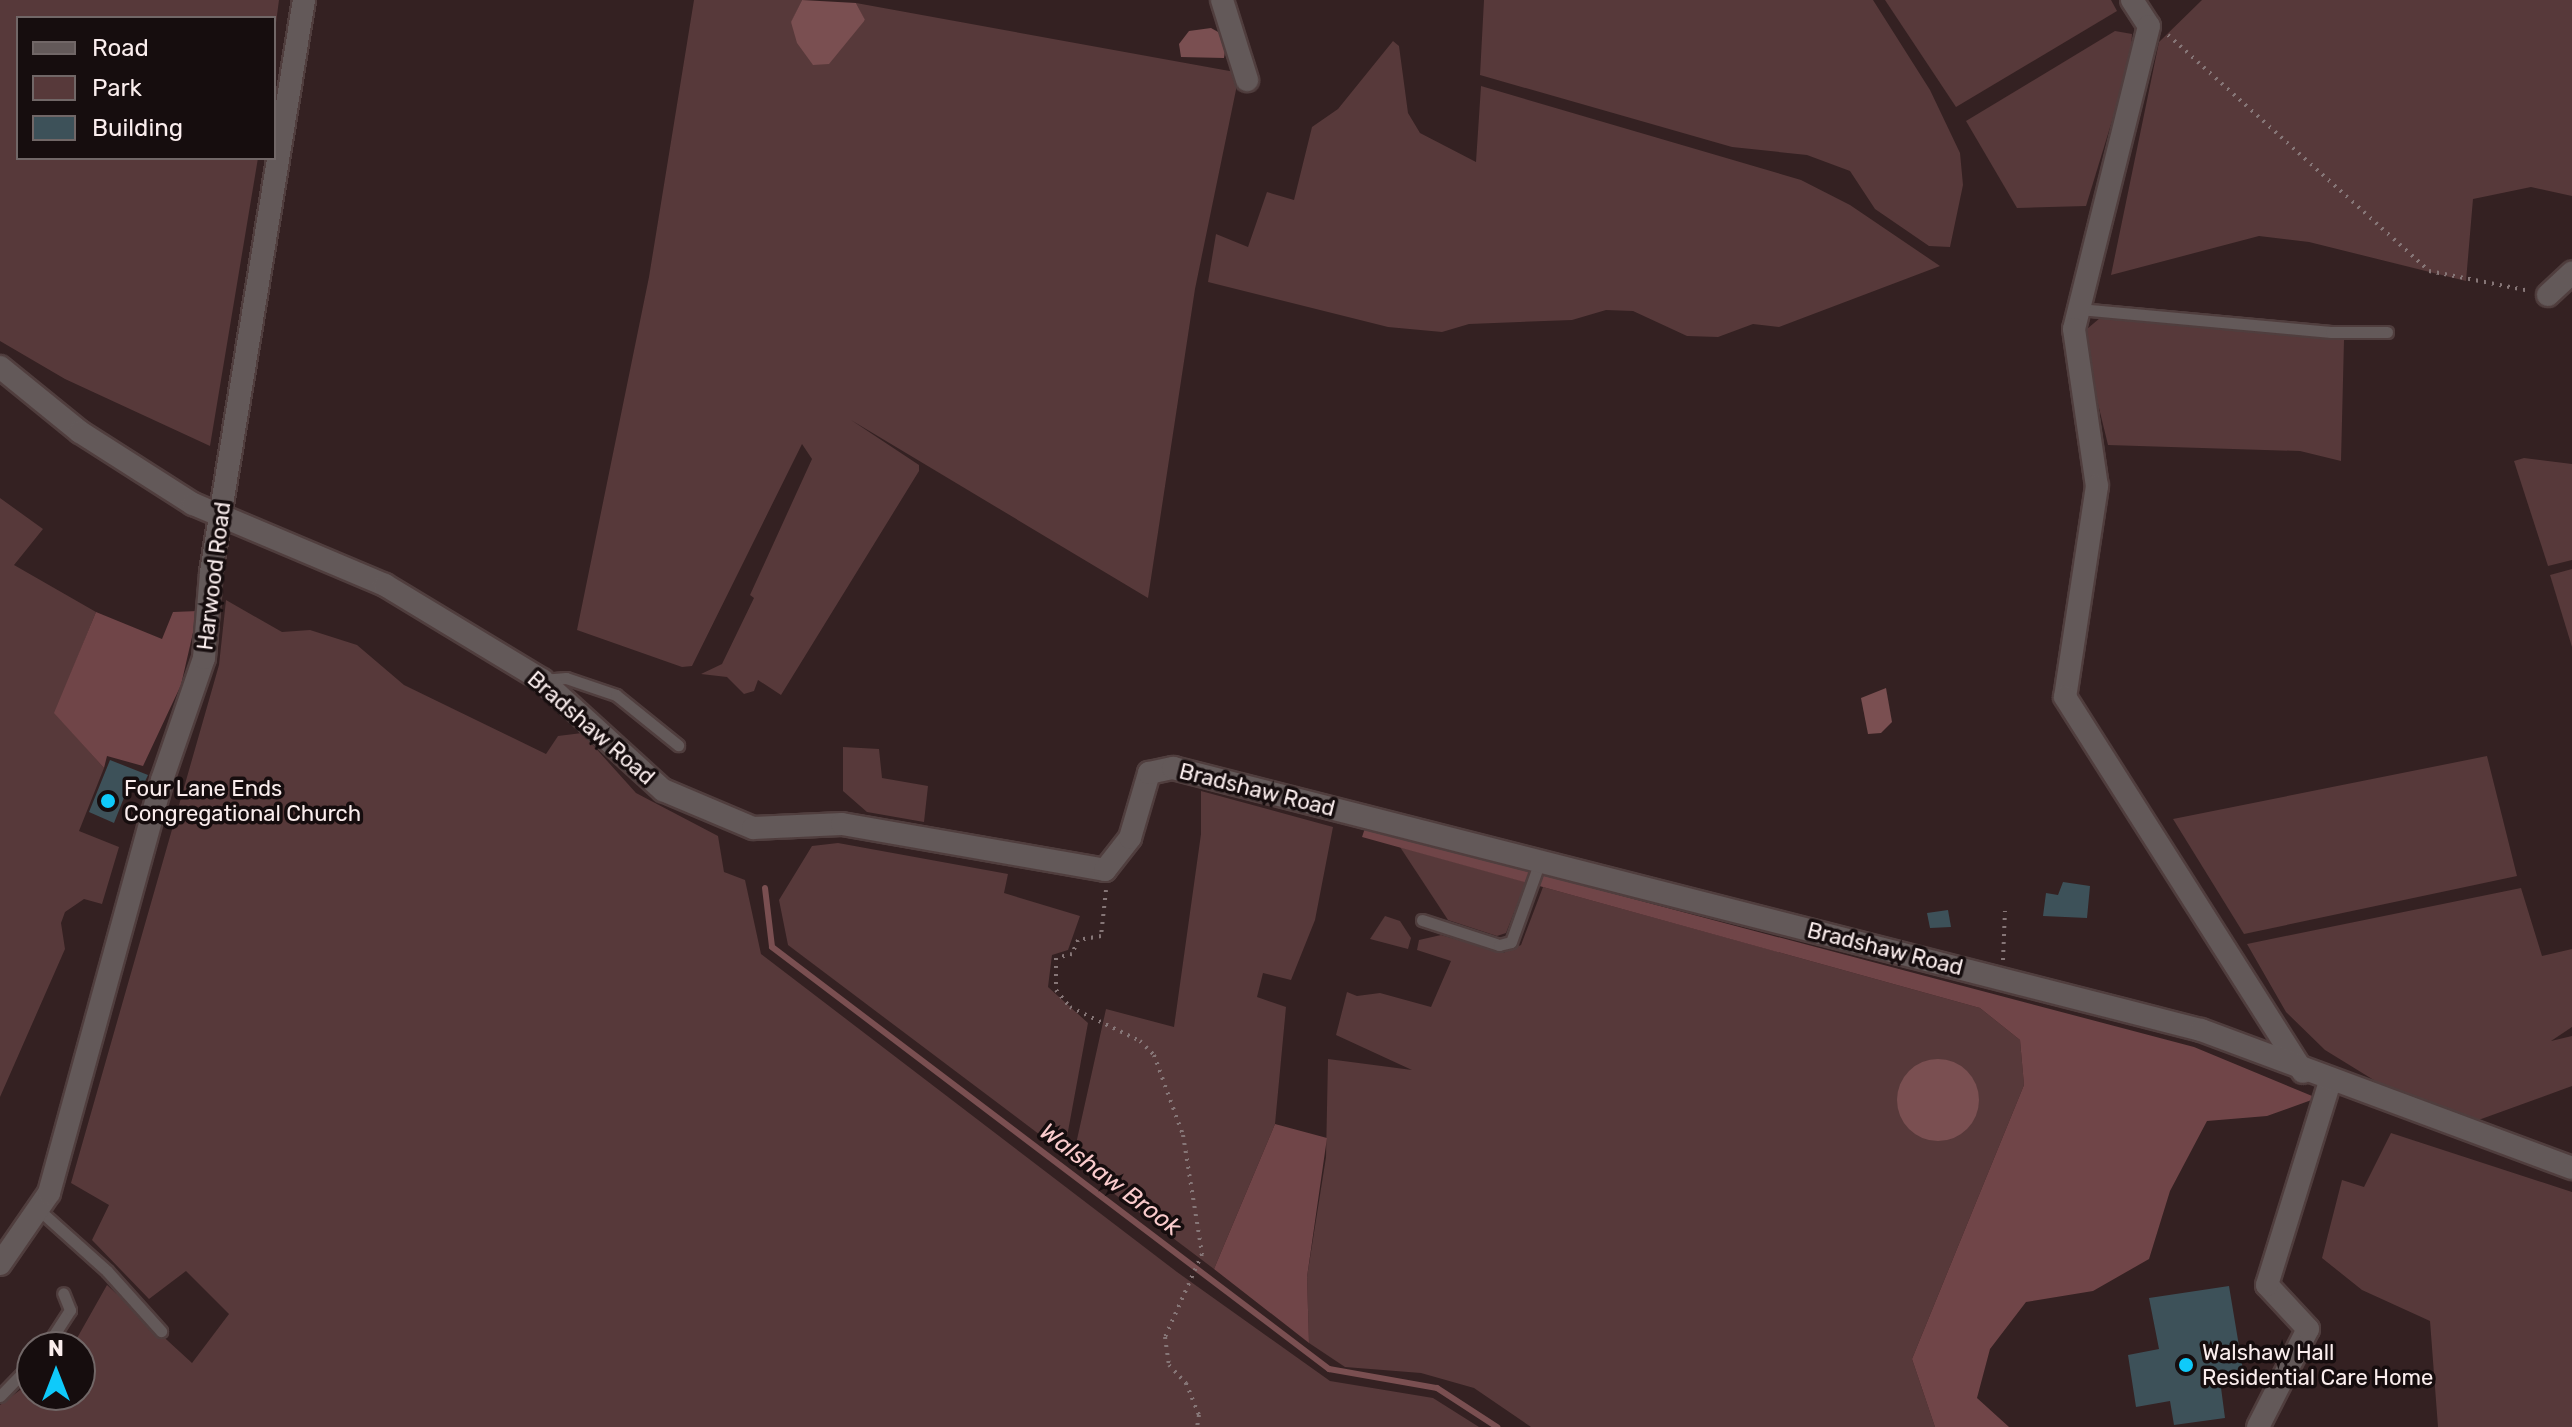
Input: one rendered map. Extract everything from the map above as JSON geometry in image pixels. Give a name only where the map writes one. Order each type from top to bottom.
[{"type":"street","name":"Harwood Road","points":[[0,1264],[49,1193],[162,780],[204,658],[220,515],[304,0]]},
{"type":"street","points":[[1222,0],[1247,80]]},
{"type":"street","points":[[2139,3],[2149,26],[2074,329],[2097,486],[2065,697],[2303,1072]]},
{"type":"street","points":[[2548,295],[2572,273]]},
{"type":"street","name":"Bradshaw Road","points":[[0,367],[80,432],[193,504],[385,585],[542,680],[663,790],[753,828],[842,824],[1105,870],[1130,838],[1149,773],[1173,768],[2201,1030],[2303,1072],[2572,1168]]},
{"type":"street","points":[[2258,1427],[2308,1329],[2267,1285],[2330,1082]]},
{"type":"lane","points":[[2079,309],[2331,332],[2387,332]]},
{"type":"lane","points":[[542,680],[566,678],[616,695],[678,745]]},
{"type":"lane","points":[[1422,920],[1499,945],[1511,942],[1540,861]]},
{"type":"lane","points":[[38,1209],[107,1271],[161,1331]]},
{"type":"lane","points":[[56,1331],[70,1310],[63,1293]]},
{"type":"lane","points":[[0,1396],[16,1380]]},
{"type":"path","points":[[2139,3],[2429,271],[2548,295]]},
{"type":"path","points":[[1108,876],[1101,936],[1078,940],[1072,954],[1056,958],[1056,990],[1070,1007],[1140,1041],[1154,1055],[1183,1135],[1202,1254],[1165,1337],[1169,1365],[1186,1383],[1199,1415],[1197,1427]]},
{"type":"path","points":[[1999,978],[2007,946],[2005,911]]},
{"type":"green space","points":[[0,0],[279,0],[276,23],[276,16],[16,16],[16,160],[258,160],[210,446],[65,379],[0,341]]},
{"type":"green space","points":[[694,0],[802,0],[791,23],[865,21],[856,3],[1235,72],[1237,85],[1195,289],[1148,598],[851,420],[919,465],[919,471],[781,695],[758,680],[754,691],[744,694],[727,677],[701,674],[722,664],[754,598],[750,595],[812,459],[802,444],[692,666],[682,667],[577,630],[649,277]]},
{"type":"green space","points":[[1484,0],[1873,0],[1930,90],[1960,153],[1963,185],[1950,247],[1929,246],[1875,209],[1850,171],[1807,155],[1732,147],[1480,75]]},
{"type":"green space","points":[[1885,0],[2111,0],[2117,11],[1956,107]]},
{"type":"green space","points":[[2202,0],[2572,0],[2572,196],[2531,187],[2473,199],[2466,281],[2309,242],[2259,236],[2111,275],[2159,42]]},
{"type":"green space","points":[[2115,31],[2132,34],[2130,62],[2086,206],[2017,208],[1966,121]]},
{"type":"green space","points":[[1393,41],[1399,46],[1408,113],[1420,133],[1476,162],[1481,86],[1801,180],[1850,205],[1940,266],[1779,327],[1753,324],[1718,337],[1687,336],[1633,311],[1606,310],[1572,320],[1469,324],[1442,332],[1388,327],[1208,282],[1216,234],[1248,247],[1267,192],[1294,200],[1312,127],[1338,109]]},
{"type":"green space","points":[[2100,318],[2344,340],[2341,461],[2300,451],[2108,445],[2081,334]]},
{"type":"green space","points":[[2524,458],[2572,464],[2572,560],[2548,566],[2514,461]]},
{"type":"green space","points":[[0,498],[43,529],[14,565],[96,612],[55,713],[104,768],[79,831],[119,847],[102,904],[84,899],[65,912],[61,923],[65,949],[0,1097]]},
{"type":"green space","points":[[2572,569],[2572,647],[2550,575]]},
{"type":"green space","points":[[226,600],[282,632],[310,630],[357,645],[404,685],[546,754],[558,736],[582,733],[636,793],[718,836],[724,872],[745,880],[761,954],[1177,1272],[1330,1381],[1433,1398],[1479,1427],[0,1427],[0,1405],[16,1393],[16,1411],[96,1411],[96,1331],[81,1331],[107,1285],[192,1363],[229,1314],[186,1271],[149,1299],[92,1240],[109,1205],[71,1183],[219,665]]},
{"type":"green space","points":[[843,747],[879,749],[882,778],[928,786],[924,822],[867,812],[843,791]]},
{"type":"green space","points":[[2487,756],[2517,876],[2244,934],[2173,819]]},
{"type":"green space","points":[[1201,791],[1333,827],[1315,920],[1291,980],[1263,973],[1257,997],[1286,1007],[1275,1124],[1214,1269],[1072,1162],[1106,1009],[1174,1027],[1201,834]]},
{"type":"green space","points":[[838,843],[1008,874],[1004,893],[1080,916],[1068,950],[1052,955],[1048,987],[1088,1023],[1064,1153],[788,945],[779,900],[812,846]]},
{"type":"green space","points":[[1400,847],[1526,882],[1506,933],[1497,936],[1448,920]]},
{"type":"green space","points":[[1543,887],[1980,1008],[2020,1040],[2024,1085],[1912,1359],[1935,1427],[1531,1427],[1474,1388],[1421,1373],[1345,1367],[1309,1343],[1307,1277],[1326,1157],[1328,1059],[1412,1070],[1336,1035],[1347,992],[1357,996],[1380,993],[1431,1007],[1451,961],[1417,950],[1419,940],[1441,935],[1503,953],[1521,945]]},
{"type":"green space","points":[[2521,888],[2542,956],[2572,949],[2572,1027],[2551,1041],[2572,1036],[2572,1086],[2473,1122],[2377,1082],[2325,1050],[2286,1012],[2247,944]]},
{"type":"green space","points":[[1385,916],[1400,921],[1411,938],[1408,949],[1370,939]]},
{"type":"green space","points":[[2391,1133],[2572,1192],[2572,1427],[2438,1427],[2430,1321],[2362,1290],[2322,1258],[2342,1180],[2364,1187]]},
{"type":"shaded area","points":[[802,0],[856,3],[865,20],[829,64],[813,65],[797,43],[791,22]]},
{"type":"shaded area","points":[[1211,28],[1227,37],[1224,58],[1181,57],[1179,44],[1189,31]]},
{"type":"shaded area","points":[[198,611],[181,685],[143,766],[107,756],[104,768],[54,713],[96,612],[162,639],[173,612]]},
{"type":"shaded area","points":[[1886,688],[1892,722],[1881,733],[1868,734],[1861,698]]},
{"type":"shaded area","points":[[1365,828],[2194,1047],[2317,1098],[2267,1116],[2207,1121],[2170,1191],[2149,1259],[2093,1291],[2026,1302],[1990,1349],[1977,1398],[2009,1427],[1935,1427],[1912,1359],[2024,1085],[2020,1040],[1980,1008],[1362,837]]},
{"type":"shaded area","points":[[1930,1059],[1946,1059],[1961,1066],[1972,1077],[1979,1100],[1976,1116],[1967,1129],[1946,1141],[1930,1141],[1915,1134],[1904,1123],[1897,1108],[1897,1092],[1904,1077],[1915,1066]]},
{"type":"shaded area","points":[[1275,1124],[1327,1138],[1307,1277],[1309,1343],[1214,1269]]},
{"type":"building","name":"Four Lane Ends Congregational Church","points":[[110,760],[148,775],[141,790],[129,785],[114,823],[89,812]]},
{"type":"building","points":[[2063,882],[2090,886],[2087,918],[2043,916],[2046,893],[2058,895]]},
{"type":"building","points":[[1948,910],[1951,927],[1930,928],[1927,913]]},
{"type":"building","name":"Walshaw Hall Residential Care Home","points":[[2229,1286],[2244,1376],[2220,1380],[2225,1418],[2174,1425],[2170,1401],[2136,1407],[2128,1355],[2159,1349],[2149,1298]]},
{"type":"waterway","name":"Walshaw Brook","points":[[765,888],[772,947],[1329,1369],[1437,1388],[1497,1427]]},
{"type":"place","name":"Four Lane Ends Congregational Church","points":[[108,801]]},
{"type":"place","name":"Walshaw Hall Residential Care Home","points":[[2186,1365]]}]
